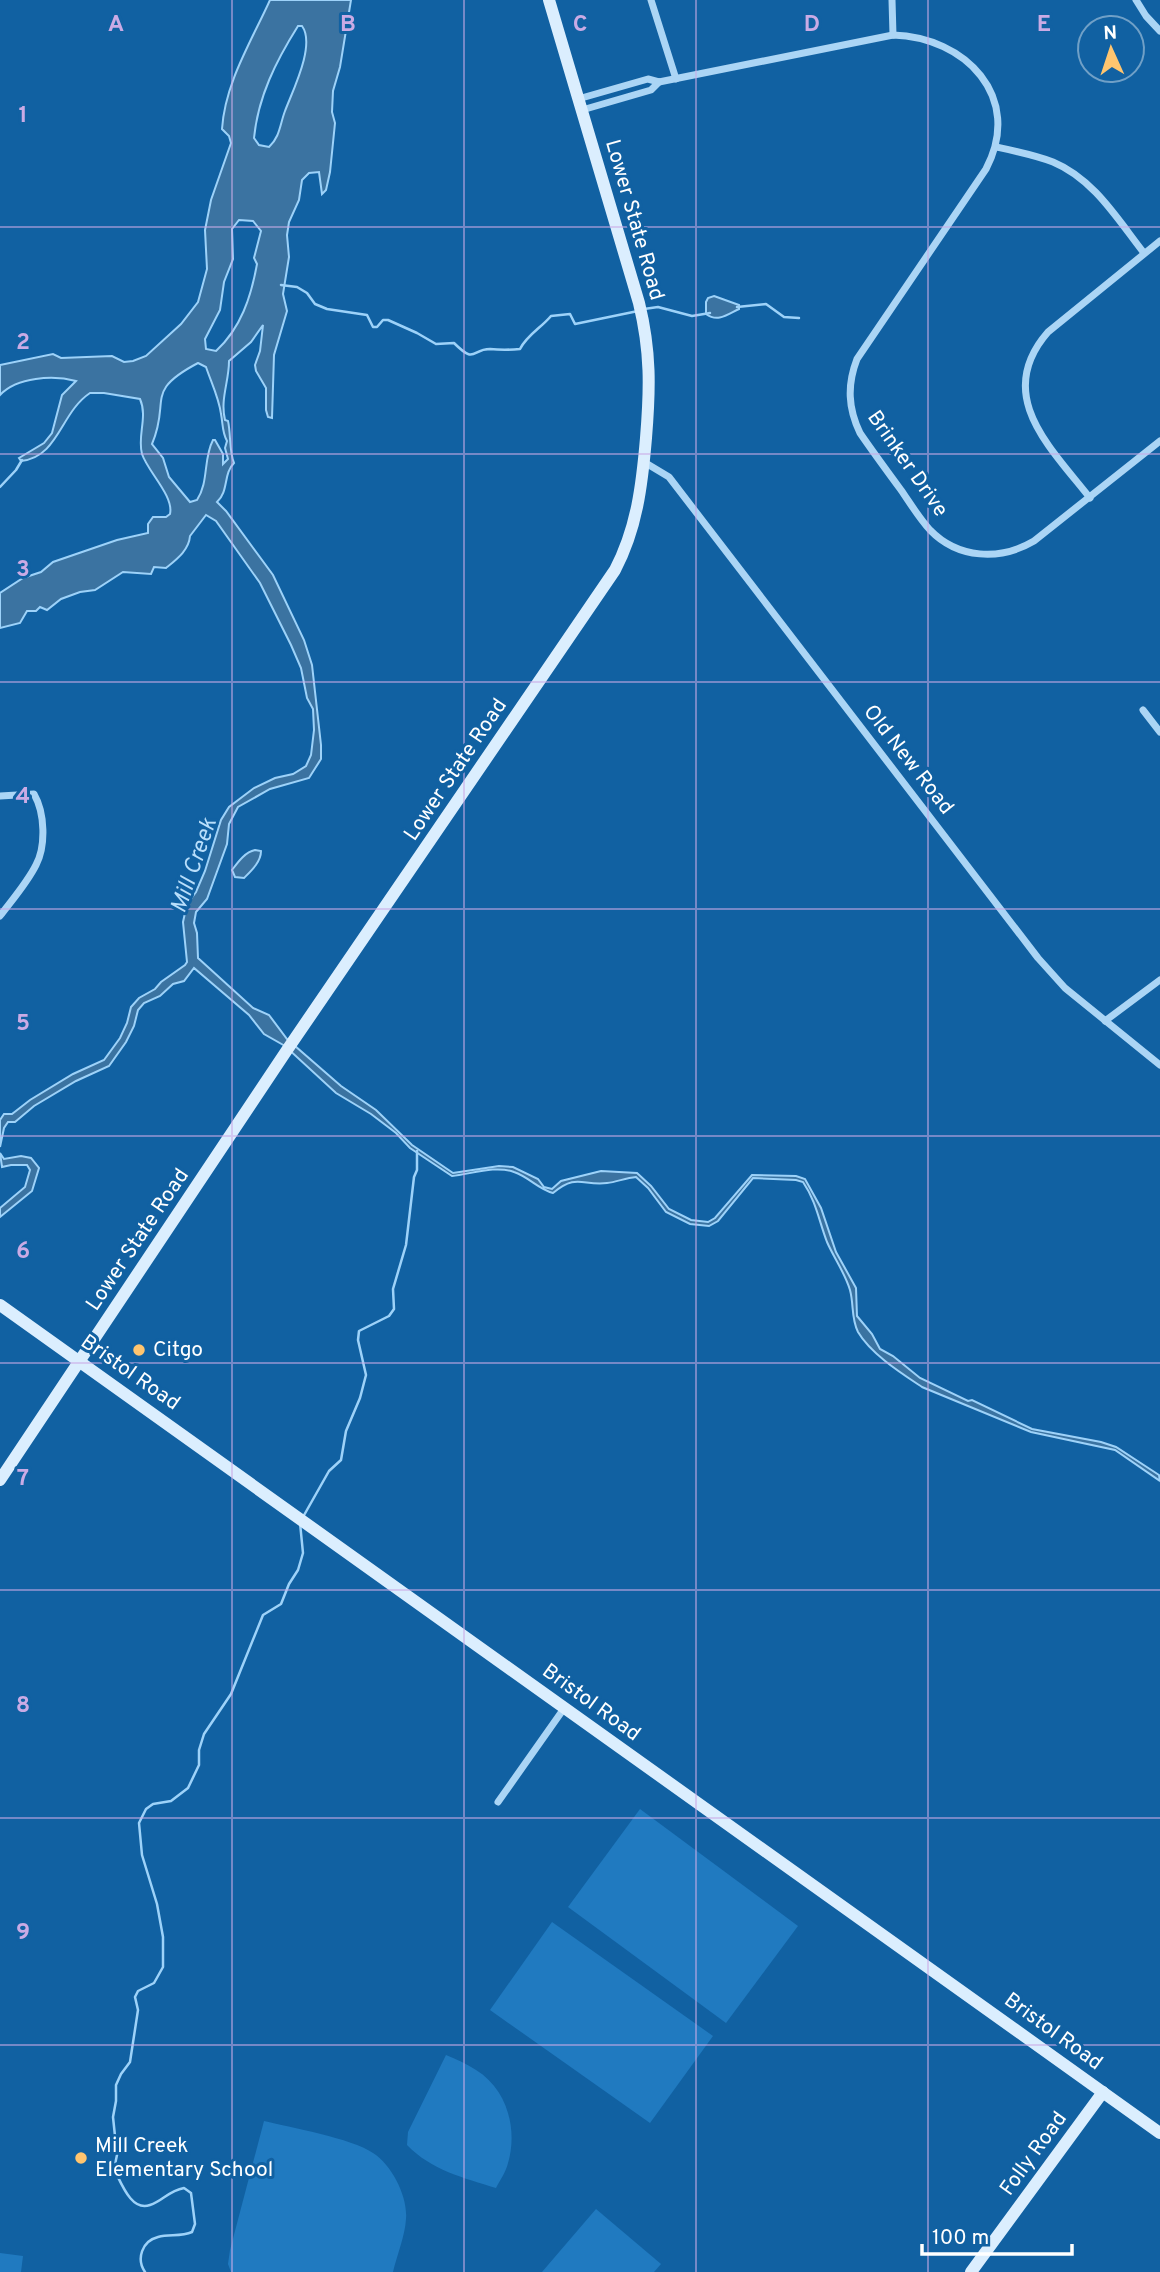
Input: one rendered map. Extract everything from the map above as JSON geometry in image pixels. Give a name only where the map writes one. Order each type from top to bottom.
[{"type":"street","name":"Lower State Road","points":[[0,1480],[291,1045],[615,570],[627,545],[637,514],[645,462],[651,382],[643,322],[549,0]]},
{"type":"street","points":[[651,0],[676,79]]},
{"type":"street","points":[[892,0],[893,35]]},
{"type":"street","points":[[1136,0],[1160,31]]},
{"type":"street","points":[[580,105],[648,79],[659,82],[676,79],[893,35],[933,41],[972,65],[991,90],[998,118],[996,147],[1053,162],[1080,177],[1092,187],[1144,253]]},
{"type":"street","points":[[580,105],[650,90],[659,82]]},
{"type":"street","name":"Brinker Drive","points":[[996,147],[986,169],[857,359],[849,391],[853,418],[860,433],[930,530],[953,547],[969,553],[991,555],[1024,547],[1160,441]]},
{"type":"street","points":[[1090,498],[1033,423],[1026,401],[1027,373],[1036,348],[1048,332],[1160,241]]},
{"type":"street","name":"Old New Road","points":[[645,462],[668,477],[1038,958],[1065,988],[1160,1065]]},
{"type":"street","points":[[1143,710],[1160,732]]},
{"type":"street","points":[[0,796],[34,794],[39,802],[43,826],[41,850],[36,865],[0,916]]},
{"type":"street","points":[[1105,1021],[1160,981]]},
{"type":"street","name":"Bristol Road","points":[[0,1304],[1160,2133]]},
{"type":"street","points":[[498,1802],[565,1707]]},
{"type":"street","name":"Folly Road","points":[[971,2272],[1103,2092]]},
{"type":"shaded area","points":[[270,0],[351,0],[340,67],[333,91],[332,112],[335,123],[326,190],[322,194],[319,172],[309,173],[302,180],[299,200],[289,222],[289,257],[283,294],[287,311],[274,355],[272,418],[268,417],[266,388],[255,365],[260,351],[263,325],[251,342],[229,361],[224,412],[225,420],[228,421],[234,463],[217,502],[273,575],[304,640],[312,665],[321,759],[309,778],[270,789],[238,807],[229,824],[227,844],[207,899],[196,912],[194,923],[198,958],[253,1008],[269,1015],[287,1039],[341,1086],[376,1110],[412,1145],[453,1173],[499,1166],[513,1167],[538,1179],[544,1187],[552,1189],[561,1181],[601,1171],[637,1173],[669,1209],[691,1220],[708,1222],[715,1218],[752,1175],[796,1176],[805,1179],[821,1208],[836,1252],[856,1288],[857,1316],[880,1349],[920,1378],[1032,1429],[1116,1447],[1159,1475],[1160,1481],[1115,1450],[1031,1432],[922,1387],[878,1355],[858,1332],[848,1284],[827,1242],[803,1182],[753,1178],[718,1221],[709,1226],[690,1224],[666,1212],[636,1177],[607,1183],[568,1183],[553,1193],[507,1170],[452,1176],[410,1148],[396,1133],[371,1114],[336,1093],[285,1046],[264,1034],[249,1015],[194,968],[184,981],[173,984],[160,996],[144,1003],[138,1010],[126,1042],[109,1066],[76,1081],[34,1106],[15,1122],[8,1122],[0,1147],[0,1120],[4,1114],[12,1114],[73,1074],[104,1060],[120,1038],[131,1007],[139,998],[185,965],[187,962],[183,922],[187,904],[196,892],[221,820],[229,807],[254,788],[275,778],[293,774],[306,766],[311,755],[313,709],[291,645],[260,583],[216,521],[206,515],[190,536],[185,550],[166,568],[154,567],[151,574],[123,572],[95,590],[61,599],[47,610],[40,607],[36,611],[27,611],[20,623],[0,628],[0,593],[23,578],[41,572],[53,562],[117,540],[148,533],[148,524],[153,517],[166,517],[170,514],[168,500],[142,454],[143,413],[140,399],[90,393],[72,412],[44,452],[21,461],[19,458],[44,443],[52,433],[62,395],[76,381],[57,378],[25,381],[0,395],[0,365],[53,354],[61,358],[112,356],[124,362],[133,361],[146,356],[181,324],[198,302],[207,269],[205,230],[211,200],[231,143],[229,136],[222,129],[228,95]],"holes":[[[298,26],[302,26],[306,34],[305,56],[275,139],[269,147],[259,145],[254,138],[259,108],[275,66]],[[239,220],[253,221],[261,231],[254,258],[257,264],[244,311],[232,332],[216,351],[206,349],[205,339],[220,310],[224,282],[233,259],[232,229]],[[198,363],[206,367],[219,402],[227,441],[225,448],[228,459],[223,464],[223,454],[213,440],[201,493],[197,500],[190,502],[169,477],[163,458],[152,444],[164,390],[181,373]]]},
{"type":"shaded area","points":[[714,296],[739,305],[739,309],[723,317],[710,317],[706,314],[706,302]]},
{"type":"shaded area","points":[[255,850],[261,851],[255,866],[244,878],[235,877],[232,870],[245,855]]},
{"type":"shaded area","points":[[0,1153],[4,1159],[21,1156],[31,1158],[39,1168],[32,1191],[0,1217],[0,1208],[25,1187],[30,1170],[27,1165],[2,1167]]},
{"type":"shaded area","points":[[640,1809],[798,1926],[726,2023],[568,1907]]},
{"type":"shaded area","points":[[552,1922],[713,2036],[650,2123],[490,2010]]},
{"type":"shaded area","points":[[446,2055],[487,2078],[507,2111],[512,2137],[511,2150],[506,2170],[496,2188],[437,2167],[407,2145],[408,2132]]},
{"type":"shaded area","points":[[264,2121],[351,2143],[373,2153],[386,2165],[397,2182],[406,2210],[404,2232],[393,2272],[231,2272],[228,2264],[230,2250]]},
{"type":"shaded area","points":[[596,2209],[661,2264],[654,2272],[542,2272]]},
{"type":"shaded area","points":[[0,2253],[23,2256],[21,2272],[0,2272]]},
{"type":"waterway","points":[[281,285],[297,287],[307,293],[315,304],[327,309],[367,315],[373,327],[377,327],[383,320],[388,320],[436,344],[454,343],[470,355],[490,349],[520,349],[551,316],[570,314],[575,324],[638,311]]},
{"type":"waterway","points":[[737,307],[766,304],[784,317],[799,318]]},
{"type":"waterway","points":[[644,309],[658,307],[692,316],[710,313]]},
{"type":"waterway","points":[[0,487],[22,460]]},
{"type":"waterway","points":[[303,1517],[329,1471],[341,1460],[346,1431],[360,1398],[366,1375],[358,1340],[359,1331],[389,1316],[394,1309],[393,1289],[406,1245],[417,1170],[417,1151]]},
{"type":"waterway","points":[[145,2272],[141,2256],[148,2242],[158,2237],[192,2232],[195,2224],[191,2193],[184,2188],[143,2206],[127,2194],[114,2169],[117,2155],[113,2117],[116,2085],[130,2062],[138,2010],[135,1997],[138,1991],[154,1983],[163,1967],[163,1937],[157,1904],[142,1855],[139,1823],[146,1809],[153,1804],[171,1801],[188,1788],[199,1765],[199,1750],[204,1734],[231,1694],[263,1615],[281,1604],[298,1570],[303,1553],[300,1523]]},
{"type":"place","name":"Citgo","points":[[139,1350]]},
{"type":"place","name":"Mill Creek Elementary School","points":[[81,2158]]},
{"type":"water label","name":"Mill Creek","points":[[195,866]]}]
